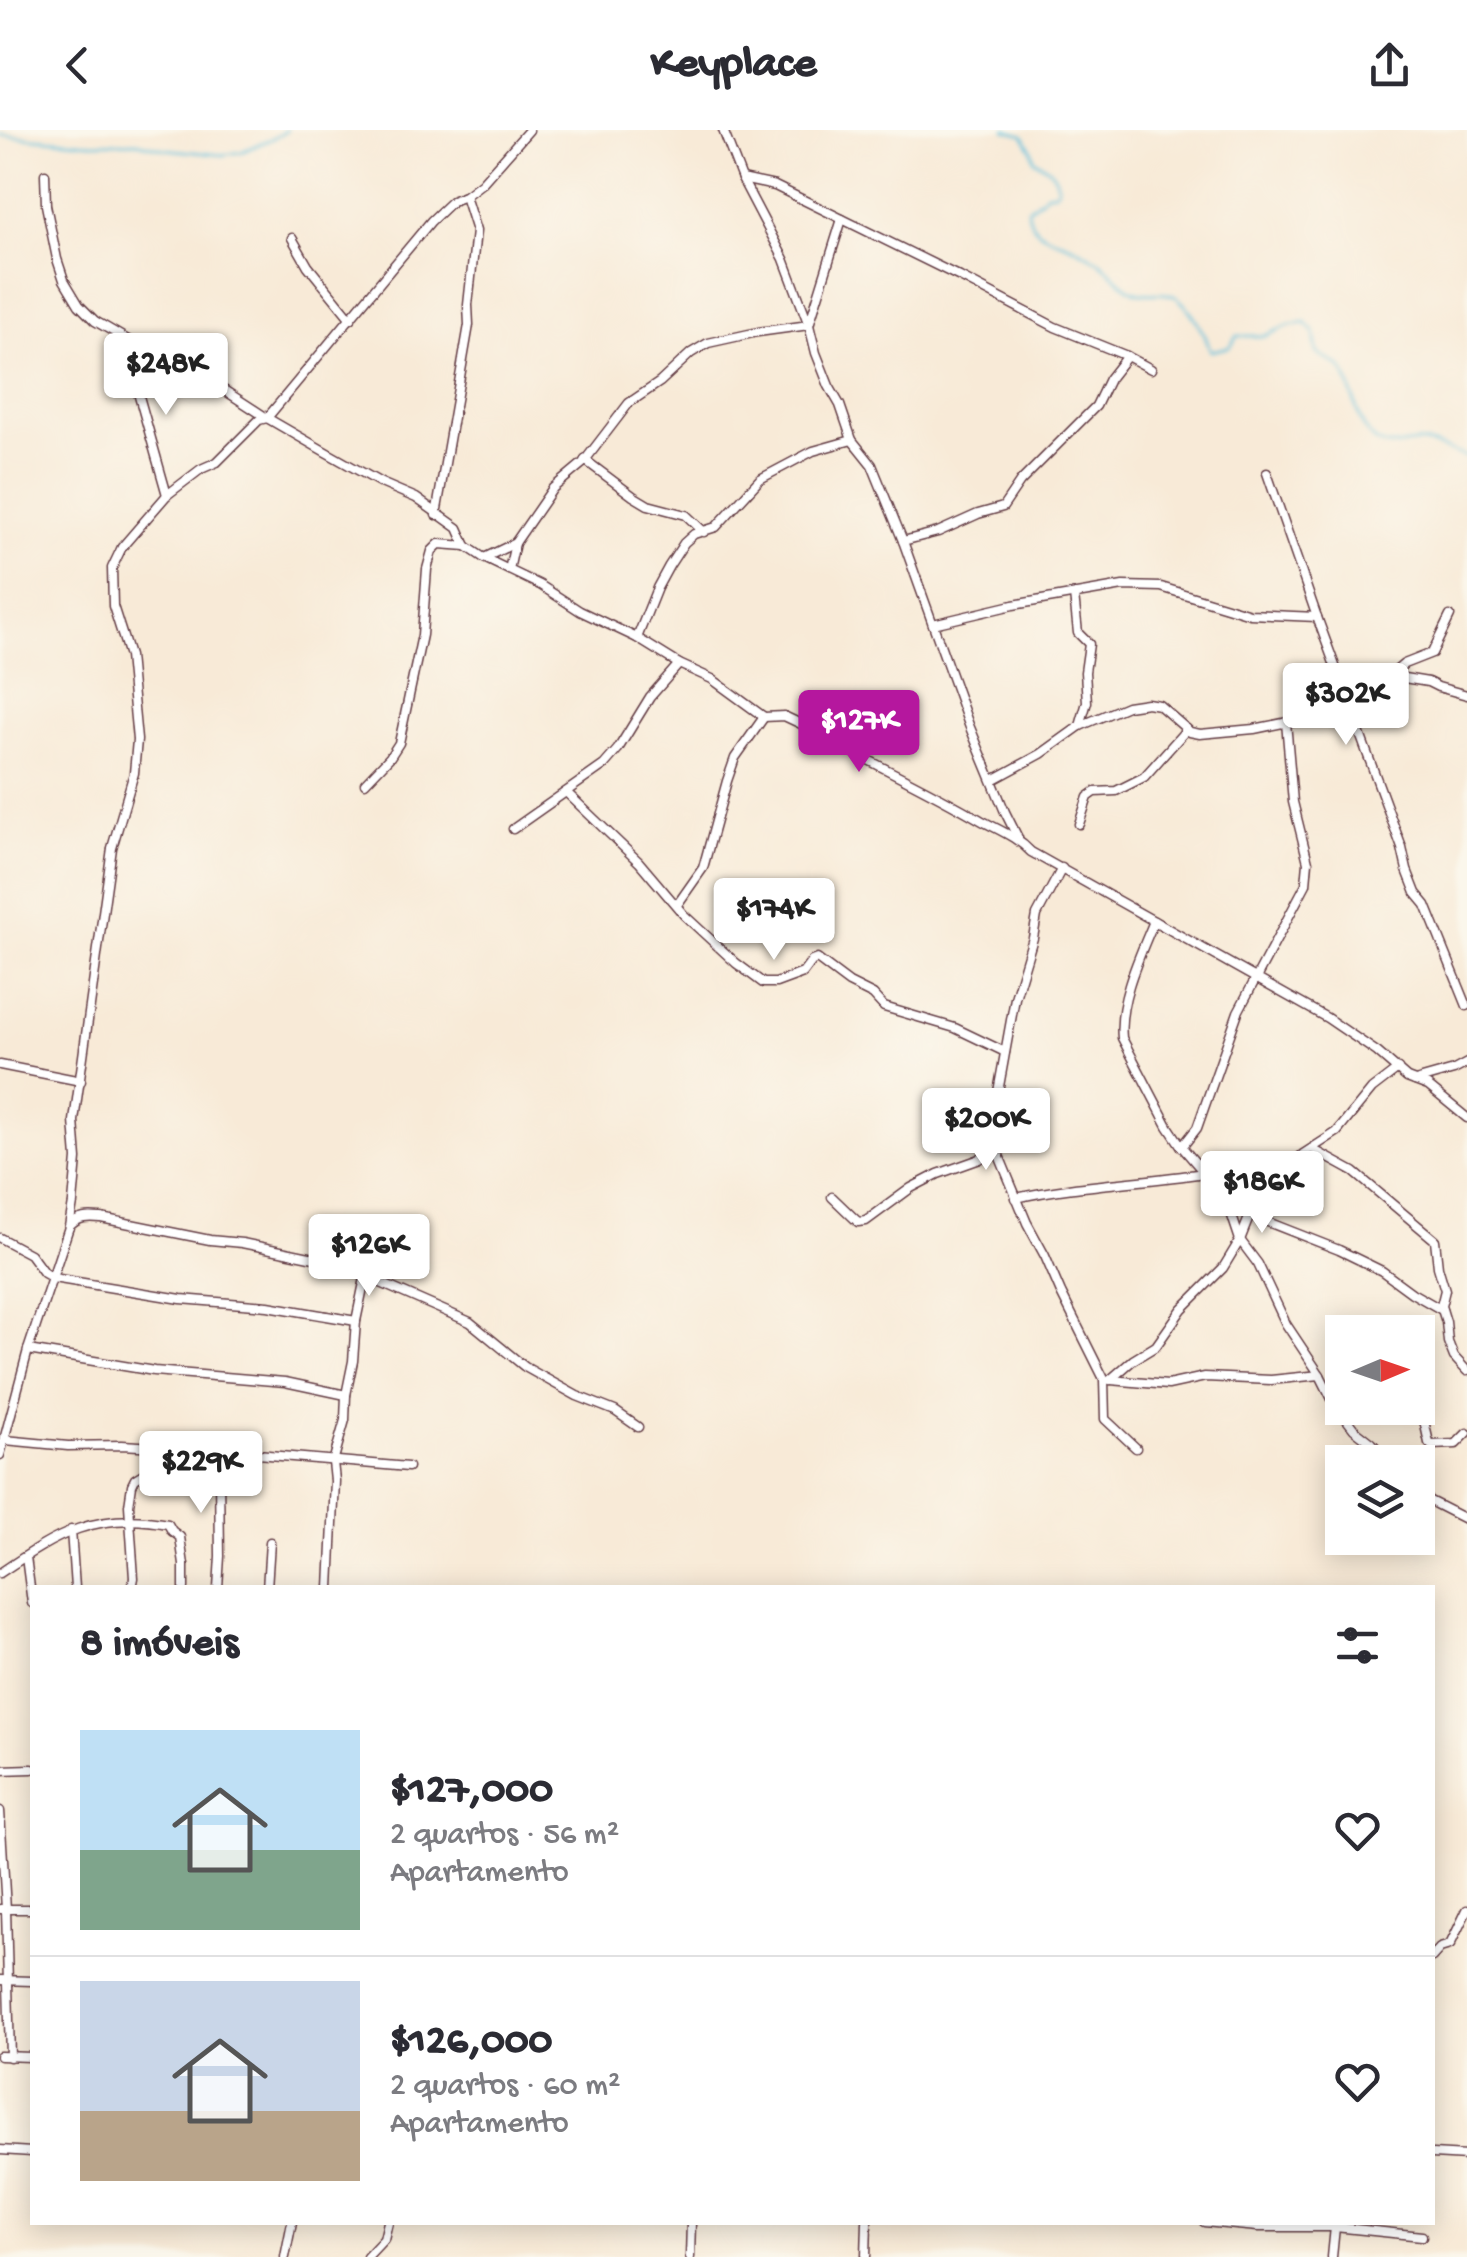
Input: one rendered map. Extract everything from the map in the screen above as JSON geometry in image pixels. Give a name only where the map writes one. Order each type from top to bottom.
[{"type":"street","points":[[0,1456],[28,1350],[69,1227],[77,1159],[74,1122],[112,848],[134,773],[137,740],[129,656],[113,606],[112,568],[122,547],[167,495],[217,462],[259,420],[266,418],[431,222],[452,202],[482,183],[530,130]]},
{"type":"street","points":[[723,130],[742,179],[784,259],[816,353],[852,440],[872,464],[969,725],[1018,838],[1031,852],[1339,1026],[1407,1078],[1428,1086],[1467,1118]]},
{"type":"street","points":[[45,174],[52,244],[64,280],[88,315],[132,343],[204,377],[266,418],[416,498],[458,528],[466,546]]},
{"type":"street","points":[[742,179],[775,186],[1055,327],[1128,356],[1151,370]]},
{"type":"street","points":[[436,515],[469,326],[476,231],[465,196]]},
{"type":"street","points":[[809,325],[842,219]]},
{"type":"street","points":[[292,238],[308,266],[351,319]]},
{"type":"street","points":[[510,570],[515,543],[554,488],[585,460],[629,404],[691,353],[708,343],[740,335],[809,325]]},
{"type":"street","points":[[132,343],[130,361],[167,495]]},
{"type":"street","points":[[903,541],[1003,507],[1020,482],[1096,406],[1109,379],[1128,356]]},
{"type":"street","points":[[637,638],[668,566],[694,534],[716,527],[760,479],[814,450],[852,440]]},
{"type":"street","points":[[585,460],[632,496],[648,505],[686,515],[704,532]]},
{"type":"street","points":[[1267,473],[1416,893],[1426,905],[1467,1006]]},
{"type":"street","points":[[484,558],[515,543]]},
{"type":"street","points":[[365,783],[399,743],[422,635],[428,560],[439,544],[466,546],[712,679],[764,717],[784,716],[1018,838]]},
{"type":"street","points":[[933,624],[1013,604],[1123,586],[1161,587],[1250,614],[1317,617]]},
{"type":"street","points":[[1074,595],[1078,633],[1088,644],[1086,702],[1080,726]]},
{"type":"street","points":[[993,780],[1041,754],[1080,726],[1110,712],[1147,703],[1166,709],[1187,729],[1200,734],[1254,730],[1340,714],[1408,662],[1432,653],[1450,616]]},
{"type":"street","points":[[513,829],[604,765],[650,696],[680,664]]},
{"type":"street","points":[[1392,676],[1428,682],[1467,695]]},
{"type":"street","points":[[677,905],[703,868],[735,758],[764,717]]},
{"type":"street","points":[[1182,1146],[1197,1128],[1238,1012],[1308,876],[1306,849],[1293,802],[1286,722]]},
{"type":"street","points":[[1080,824],[1088,797],[1095,792],[1116,792],[1144,777],[1187,729]]},
{"type":"street","points":[[566,792],[639,862],[684,915],[762,983],[776,983],[803,973],[817,960],[884,1006],[955,1028],[1005,1052]]},
{"type":"street","points":[[1062,868],[1036,916],[1034,938],[1014,998],[998,1092],[998,1153],[1016,1198],[1107,1380],[1106,1419],[1136,1448]]},
{"type":"street","points":[[1154,921],[1123,1006],[1122,1038],[1140,1077],[1182,1146],[1219,1190],[1240,1240],[1258,1264],[1286,1324],[1325,1383]]},
{"type":"street","points":[[1415,1081],[1467,1063]]},
{"type":"street","points":[[0,1065],[81,1081]]},
{"type":"street","points":[[1107,1380],[1156,1346],[1182,1308],[1223,1268],[1264,1192],[1303,1154],[1337,1132],[1372,1089],[1398,1069]]},
{"type":"street","points":[[832,1197],[858,1222],[866,1221],[911,1188],[980,1158],[997,1137]]},
{"type":"street","points":[[1312,1149],[1354,1172],[1435,1240],[1446,1290],[1441,1303],[1452,1354],[1467,1370]]},
{"type":"street","points":[[1016,1198],[1075,1186],[1204,1172]]},
{"type":"street","points":[[1250,1214],[1382,1271],[1412,1294],[1443,1310]]},
{"type":"street","points":[[69,1227],[78,1219],[101,1218],[324,1260],[470,1322],[525,1367],[577,1396],[615,1411],[638,1427]]},
{"type":"street","points":[[0,1238],[30,1254],[44,1273],[53,1278],[356,1321]]},
{"type":"street","points":[[330,1585],[336,1481],[332,1462],[345,1420],[365,1278]]},
{"type":"street","points":[[28,1350],[154,1371],[285,1382],[346,1396]]},
{"type":"street","points":[[1107,1380],[1168,1385],[1206,1377],[1270,1380],[1320,1375]]},
{"type":"street","points":[[1352,1425],[1373,1445]]},
{"type":"street","points":[[1424,1425],[1432,1445],[1456,1444],[1467,1433]]},
{"type":"street","points":[[4,1440],[68,1446],[122,1444],[408,1467]]},
{"type":"street","points":[[133,1585],[129,1505],[135,1479],[156,1460],[183,1450]]},
{"type":"street","points":[[218,1585],[219,1475],[224,1451]]},
{"type":"street","points":[[1435,1504],[1467,1520]]},
{"type":"street","points":[[0,1573],[71,1530],[132,1519],[168,1524],[180,1537],[184,1585]]},
{"type":"street","points":[[71,1530],[75,1585]]},
{"type":"street","points":[[267,1585],[270,1542]]},
{"type":"street","points":[[26,1556],[30,1587]]},
{"type":"street","points":[[0,1770],[30,1769]]},
{"type":"street","points":[[0,1811],[5,2056],[30,2057]]},
{"type":"street","points":[[3,1909],[30,1909]]},
{"type":"street","points":[[1435,1954],[1456,1936],[1467,1910]]},
{"type":"street","points":[[1456,1936],[1467,1934]]},
{"type":"street","points":[[4,1980],[30,1980]]},
{"type":"street","points":[[0,2150],[30,2152]]},
{"type":"street","points":[[1435,2154],[1467,2156]]},
{"type":"street","points":[[285,2257],[291,2225]]},
{"type":"street","points":[[367,2257],[384,2239],[387,2225]]},
{"type":"street","points":[[690,2257],[691,2225]]},
{"type":"street","points":[[866,2225],[866,2257]]},
{"type":"street","points":[[1236,2225],[1336,2225],[1422,2236]]},
{"type":"street","points":[[1332,2257],[1336,2225]]},
{"type":"waterway","points":[[0,135],[91,143],[137,142],[223,155],[241,152],[287,130]]},
{"type":"waterway","points":[[1005,130],[1023,135],[1034,160],[1056,178],[1055,192],[1047,193],[1028,209],[1037,230],[1099,261],[1134,291],[1169,294],[1179,299],[1194,316],[1211,351],[1229,347],[1237,336],[1265,336],[1306,323],[1314,332],[1317,353],[1343,370],[1359,417],[1376,441],[1391,446],[1428,444],[1467,457]]}]
